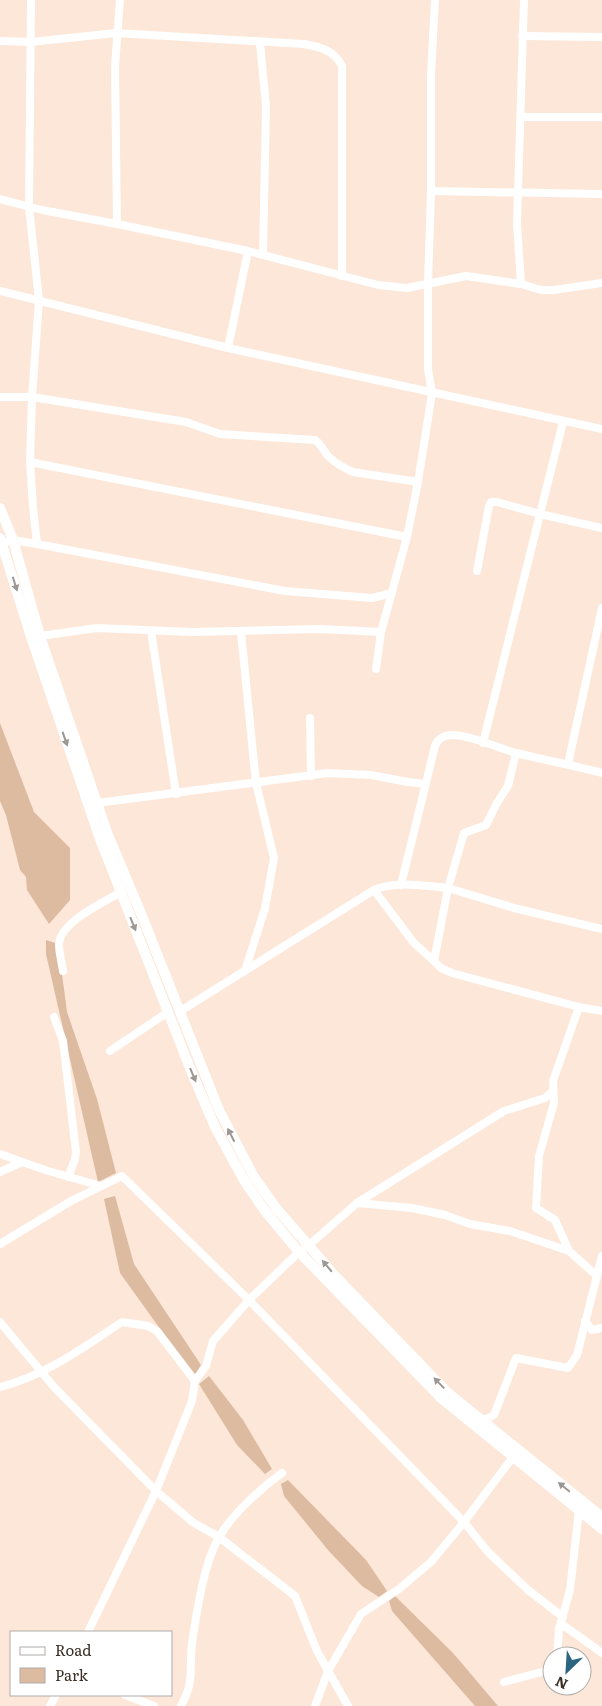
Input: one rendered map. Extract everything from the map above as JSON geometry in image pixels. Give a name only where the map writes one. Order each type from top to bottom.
[{"type":"street","points":[[31,0],[29,207],[39,300],[32,397],[30,462],[37,544]]},
{"type":"street","points":[[117,224],[115,66],[120,0]]},
{"type":"street","points":[[376,669],[381,632],[407,537],[432,393],[428,368],[428,284],[431,191],[431,75],[435,0]]},
{"type":"street","points":[[521,284],[517,224],[524,0]]},
{"type":"street","points":[[0,41],[31,42],[116,33],[317,46],[329,51],[338,58],[342,66],[342,276]]},
{"type":"street","points":[[522,36],[602,37]]},
{"type":"street","points":[[260,43],[266,106],[263,255]]},
{"type":"street","points":[[521,117],[602,117]]},
{"type":"street","points":[[431,191],[602,194]]},
{"type":"street","points":[[0,199],[29,207],[248,251],[388,286],[407,288],[466,276],[521,284],[541,290],[602,283]]},
{"type":"street","points":[[228,348],[248,251]]},
{"type":"street","points":[[0,291],[228,348],[602,429]]},
{"type":"street","points":[[0,397],[32,397],[186,422],[220,434],[315,440],[322,446],[327,455],[344,468],[353,472],[418,482]]},
{"type":"street","points":[[483,743],[563,422]]},
{"type":"street","points":[[30,462],[407,537]]},
{"type":"street","points":[[477,571],[491,502],[498,502],[602,528]]},
{"type":"street","points":[[0,508],[13,540],[40,636],[108,835],[140,910],[219,1110],[254,1178],[276,1208],[336,1278],[448,1393],[602,1517]]},
{"type":"street","points":[[392,593],[372,598],[285,591],[37,544],[13,540],[1,541],[60,726],[120,892],[192,1073],[228,1154],[245,1182],[264,1211],[299,1252],[441,1398],[602,1528]]},
{"type":"street","points":[[568,764],[602,608]]},
{"type":"street","points":[[40,636],[97,628],[151,631],[241,632],[321,629],[381,632]]},
{"type":"street","points":[[151,631],[176,794]]},
{"type":"street","points":[[241,632],[256,783],[274,858],[266,908],[245,971]]},
{"type":"street","points":[[310,718],[311,776]]},
{"type":"street","points":[[402,885],[435,746],[440,738],[453,734],[516,753],[602,773]]},
{"type":"street","points":[[434,961],[448,888],[464,833],[486,825],[508,786],[516,753]]},
{"type":"street","points":[[97,803],[328,774],[371,775],[426,784]]},
{"type":"street","points":[[179,1012],[381,887],[402,885],[448,888],[514,908],[602,929]]},
{"type":"street","points":[[374,890],[414,943],[441,968],[452,973],[579,1007],[602,1011]]},
{"type":"street","points":[[62,971],[59,942],[68,926],[120,892]]},
{"type":"street","points":[[568,1251],[555,1220],[536,1208],[539,1156],[554,1103],[553,1081],[579,1007]]},
{"type":"street","points":[[110,1051],[168,1012]]},
{"type":"street","points":[[54,1017],[63,1041],[76,1152],[68,1177]]},
{"type":"street","points":[[88,1631],[156,1491],[192,1401],[194,1380],[206,1366],[213,1341],[249,1300],[299,1252],[357,1202],[504,1111],[545,1098],[552,1092]]},
{"type":"street","points":[[0,1154],[101,1186]]},
{"type":"street","points":[[0,1172],[22,1162]]},
{"type":"street","points":[[0,1244],[42,1220],[55,1210],[122,1176],[249,1300],[464,1522],[488,1552],[528,1590],[563,1617]]},
{"type":"street","points":[[357,1202],[412,1208],[445,1215],[470,1224],[510,1231],[568,1251],[597,1276]]},
{"type":"street","points":[[482,1421],[494,1415],[516,1358],[568,1368],[577,1356],[602,1256]]},
{"type":"street","points":[[585,1321],[592,1330],[602,1328]]},
{"type":"street","points":[[0,1322],[54,1387],[156,1491],[194,1523],[219,1537],[296,1596],[317,1651],[348,1706]]},
{"type":"street","points":[[0,1387],[62,1361],[122,1322],[143,1324],[156,1331],[194,1380]]},
{"type":"street","points":[[314,1706],[328,1671],[361,1614],[399,1589],[431,1562],[513,1457]]},
{"type":"street","points":[[181,1706],[191,1681],[192,1645],[207,1564],[219,1537],[245,1505],[268,1483],[282,1473]]},
{"type":"street","points":[[558,1646],[559,1629],[570,1590],[579,1510]]},
{"type":"street","points":[[559,1629],[563,1624],[602,1653]]},
{"type":"street","points":[[504,1682],[542,1672]]},
{"type":"street","points":[[128,1696],[154,1706]]},
{"type":"green space","points":[[0,723],[34,812],[70,848],[70,900],[49,924],[27,890],[26,877],[20,870],[6,815],[0,801]]},
{"type":"green space","points":[[46,940],[58,944],[67,1012],[97,1099],[116,1173],[98,1182],[46,954]]},
{"type":"green space","points":[[115,1196],[134,1264],[201,1365],[194,1376],[120,1273],[104,1199]]},
{"type":"green space","points":[[209,1376],[243,1420],[272,1469],[265,1474],[237,1445],[199,1384]]},
{"type":"green space","points":[[288,1480],[366,1560],[387,1591],[379,1597],[362,1586],[328,1550],[284,1496],[281,1484]]},
{"type":"green space","points":[[395,1596],[453,1653],[498,1706],[475,1706],[392,1611],[389,1601]]}]
